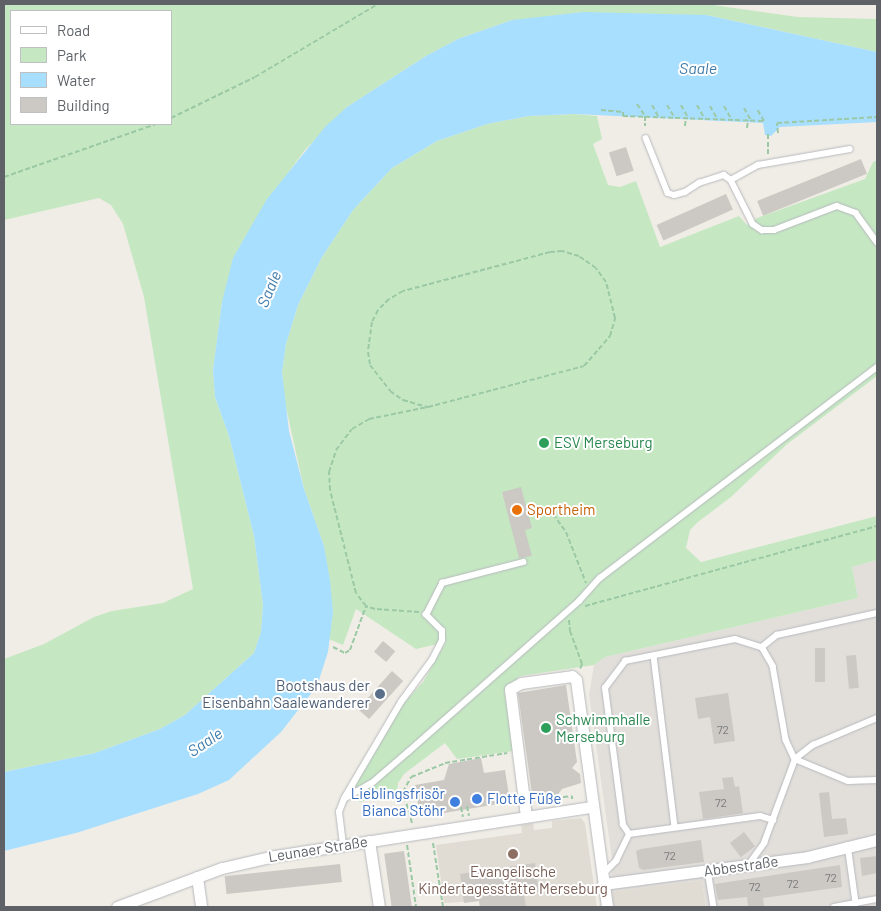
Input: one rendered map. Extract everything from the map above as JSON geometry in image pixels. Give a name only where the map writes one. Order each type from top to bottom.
[{"type":"street","points":[[526,816],[510,689],[521,683],[567,675],[573,678],[606,907]]},
{"type":"street","name":"Leunaer Straße","points":[[117,907],[222,868],[274,856],[369,841],[410,838],[526,816],[592,807]]},
{"type":"street","name":"Abbestraße","points":[[603,879],[708,870],[806,857],[848,844],[877,840]]},
{"type":"street","points":[[369,841],[378,907]]},
{"type":"street","points":[[197,877],[201,907]]},
{"type":"lane","points":[[646,138],[668,193],[674,195],[685,192],[714,176],[724,175],[731,180],[749,217],[762,230],[774,230],[837,206],[856,213],[877,242]]},
{"type":"lane","points":[[731,180],[737,174],[768,163],[850,148]]},
{"type":"lane","points":[[344,799],[379,776],[589,590],[787,433],[877,367]]},
{"type":"lane","points":[[343,845],[339,812],[344,799],[401,702],[432,660],[442,640],[442,631],[426,616],[442,583],[523,562]]},
{"type":"lane","points":[[762,647],[777,634],[877,613]]},
{"type":"lane","points":[[629,834],[623,825],[605,688],[625,662],[735,639],[762,647],[773,666],[786,740],[795,759],[848,782],[877,780]]},
{"type":"lane","points":[[654,656],[675,827]]},
{"type":"lane","points":[[748,865],[764,843],[795,759],[813,745],[877,718]]},
{"type":"lane","points":[[629,834],[760,816],[773,820]]},
{"type":"lane","points":[[603,879],[616,861],[629,834]]},
{"type":"lane","points":[[848,844],[856,903]]},
{"type":"lane","points":[[708,870],[714,907]]},
{"type":"lane","points":[[834,907],[877,899]]},
{"type":"path","points":[[172,118],[255,77],[378,4]]},
{"type":"path","points":[[637,104],[645,116],[644,126]]},
{"type":"path","points":[[667,104],[674,116]]},
{"type":"path","points":[[652,105],[658,116]]},
{"type":"path","points":[[681,105],[687,117],[685,126]]},
{"type":"path","points":[[696,105],[703,117]]},
{"type":"path","points":[[710,106],[716,118]]},
{"type":"path","points":[[724,106],[731,118]]},
{"type":"path","points":[[744,108],[749,120],[747,128]]},
{"type":"path","points":[[601,110],[645,116],[764,120],[757,109]]},
{"type":"path","points":[[778,133],[777,123],[877,117]]},
{"type":"path","points":[[4,176],[153,125]]},
{"type":"path","points":[[768,132],[768,163]]},
{"type":"path","points":[[426,616],[413,610],[386,611],[366,606],[356,593],[330,490],[329,472],[336,450],[352,430],[369,419],[428,407],[584,366],[610,336],[615,318],[606,282],[596,268],[579,256],[556,252],[403,291],[389,299],[378,310],[372,322],[368,352],[370,364],[390,391],[403,400],[428,407]]},
{"type":"path","points":[[553,514],[566,532],[589,590]]},
{"type":"path","points":[[573,678],[582,664],[570,631],[569,609],[877,526]]},
{"type":"path","points":[[332,647],[345,653],[350,650],[366,606]]},
{"type":"path","points":[[416,907],[410,838],[403,792],[411,777],[445,763],[517,752]]},
{"type":"path","points":[[554,801],[553,793],[556,798],[573,797],[560,801]]},
{"type":"path","points":[[467,806],[470,819]]},
{"type":"path","points":[[461,807],[463,820]]},
{"type":"path","points":[[432,837],[444,907],[458,907]]},
{"type":"shaded area","points":[[877,560],[877,907],[706,907],[702,880],[611,892],[612,859],[589,695],[594,665],[605,657],[858,598],[852,567]]},
{"type":"shaded area","name":"Evangelische Kindertagesstätte Merseburg","points":[[581,818],[585,823],[597,907],[480,907],[479,901],[444,903],[436,845],[522,833],[521,825],[533,823],[534,830],[552,828],[552,821]]},
{"type":"shaded area","points":[[702,880],[706,907],[614,907],[611,892]]},
{"type":"green space","points":[[4,4],[706,4],[798,17],[877,19],[877,52],[706,15],[512,20],[458,39],[426,56],[347,107],[305,150],[288,173],[222,302],[213,370],[215,397],[229,436],[254,536],[263,605],[261,632],[254,653],[185,715],[160,729],[95,753],[4,772],[4,659],[44,644],[94,617],[112,611],[163,603],[193,589],[144,297],[123,224],[111,205],[99,198],[4,220]]},
{"type":"green space","points":[[574,114],[597,116],[602,139],[593,144],[608,185],[620,187],[636,181],[660,247],[739,216],[747,225],[757,218],[865,179],[873,162],[877,160],[877,376],[786,445],[731,497],[698,522],[690,530],[686,548],[701,562],[877,516],[877,560],[852,567],[858,598],[605,657],[594,665],[520,676],[508,688],[513,751],[457,759],[445,743],[404,774],[398,783],[397,795],[359,802],[356,784],[403,704],[423,682],[446,642],[416,649],[356,609],[343,645],[329,639],[333,612],[324,546],[304,489],[284,398],[282,372],[286,344],[298,305],[322,257],[353,210],[392,168],[437,141],[487,124],[529,116]]},
{"type":"water","name":"Saale","points":[[584,12],[706,15],[877,52],[877,122],[780,127],[771,136],[765,135],[763,123],[574,114],[529,116],[487,124],[437,141],[392,168],[353,210],[322,257],[298,305],[286,344],[282,372],[289,431],[304,489],[324,546],[333,612],[328,652],[317,686],[281,732],[229,780],[198,794],[76,833],[4,851],[4,772],[95,753],[160,729],[185,715],[254,653],[261,632],[263,605],[254,536],[229,436],[215,397],[213,370],[222,302],[233,258],[267,199],[325,127],[347,107],[426,56],[458,39],[512,20]]},
{"type":"building","points":[[626,147],[634,171],[617,176],[609,153]]},
{"type":"building","points":[[861,159],[867,174],[763,216],[757,201]]},
{"type":"building","points":[[726,194],[733,210],[663,240],[657,225]]},
{"type":"building","name":"Sportheim","points":[[521,487],[532,528],[525,530],[532,556],[519,558],[502,492]]},
{"type":"building","points":[[383,641],[395,651],[386,662],[374,652]]},
{"type":"building","points":[[815,648],[825,648],[825,682],[815,682]]},
{"type":"building","points":[[856,655],[859,688],[849,689],[846,656]]},
{"type":"building","name":"Bootshaus der Eisenbahn Saalewanderer","points":[[392,671],[403,681],[369,719],[358,709]]},
{"type":"building","name":"Schwimmhalle Merseburg","points":[[566,685],[577,762],[572,768],[580,774],[581,783],[562,789],[556,797],[533,801],[518,693]]},
{"type":"building","points":[[728,693],[735,741],[714,744],[710,717],[698,719],[695,698]]},
{"type":"building","points":[[481,758],[484,773],[505,770],[510,802],[420,817],[415,785],[444,780],[449,764]]},
{"type":"building","points":[[733,777],[735,787],[739,786],[743,813],[703,819],[699,792],[724,789],[722,778]]},
{"type":"building","points":[[829,792],[832,819],[846,818],[848,834],[824,837],[819,793]]},
{"type":"building","points":[[744,832],[755,846],[741,857],[730,843]]},
{"type":"building","points":[[701,840],[704,862],[643,870],[639,868],[636,851]]},
{"type":"building","points":[[404,851],[412,907],[392,907],[384,854]]},
{"type":"building","points":[[877,856],[877,873],[862,876],[860,858]]},
{"type":"building","points":[[535,863],[539,892],[524,894],[526,907],[480,907],[479,901],[464,903],[460,874]]},
{"type":"building","points":[[340,864],[342,882],[227,894],[225,876]]},
{"type":"building","points":[[840,865],[842,887],[763,898],[764,907],[748,907],[747,897],[718,900],[715,884]]},
{"type":"place","name":"ESV Merseburg","points":[[544,443]]},
{"type":"place","name":"Sportheim","points":[[517,510]]},
{"type":"place","name":"Bootshaus der Eisenbahn Saalewanderer","points":[[380,694]]},
{"type":"place","name":"Schwimmhalle Merseburg","points":[[546,728]]},
{"type":"place","name":"Flotte Füße","points":[[477,799]]},
{"type":"place","name":"Lieblingsfrisör Bianca Stöhr","points":[[455,802]]},
{"type":"place","name":"Evangelische Kindertagesstätte Merseburg","points":[[513,854]]}]
